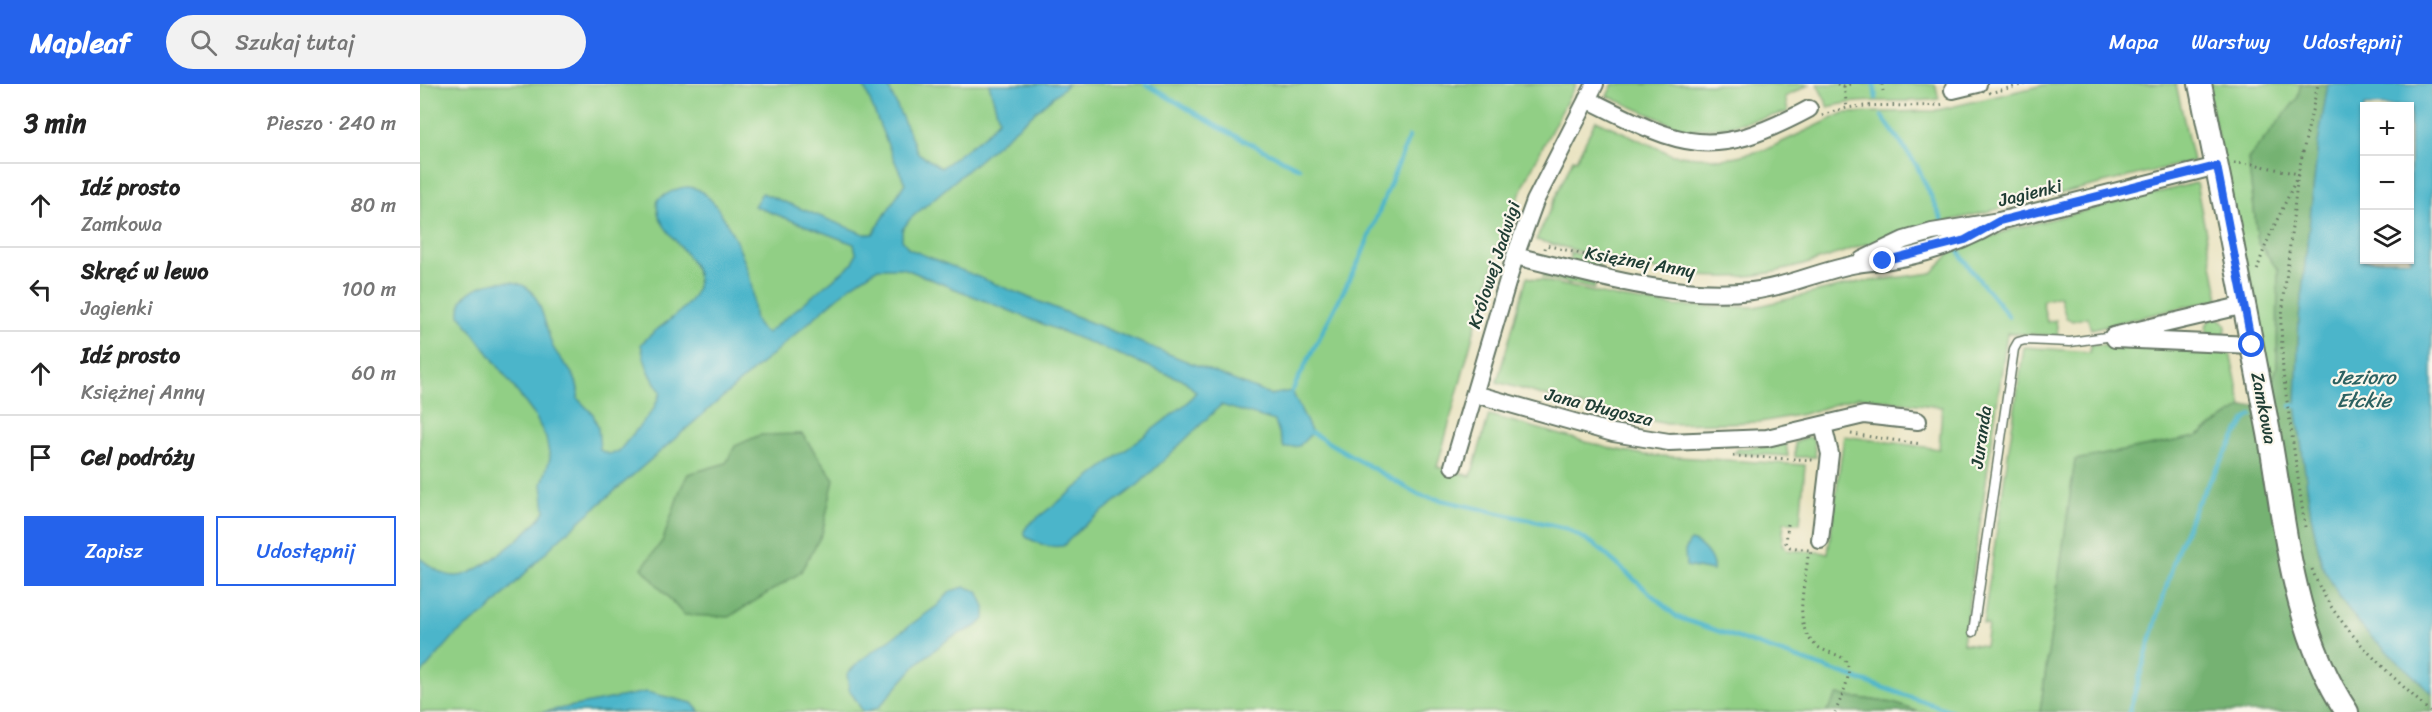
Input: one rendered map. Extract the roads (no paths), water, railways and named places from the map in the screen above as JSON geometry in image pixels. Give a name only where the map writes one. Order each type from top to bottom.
[{"type":"street","name":"Królowej Jadwigi","points":[[1453,466],[1515,256],[1535,201],[1595,84]]},
{"type":"street","points":[[1953,90],[1978,84]]},
{"type":"street","name":"Zamkowa","points":[[2200,84],[2240,280],[2296,592],[2313,647],[2347,712]]},
{"type":"street","points":[[1587,99],[1660,135],[1706,143],[1755,135],[1809,109]]},
{"type":"street","name":"Jagienki","points":[[1856,264],[1887,247],[1932,232],[1999,221],[2217,166]]},
{"type":"street","name":"Księżnej Anny","points":[[1515,256],[1650,287],[1724,294],[1782,286],[1856,264]]},
{"type":"street","name":"Juranda","points":[[2113,336],[2244,305]]},
{"type":"street","name":"Juranda","points":[[2113,336],[2115,339],[2252,345]]},
{"type":"street","name":"Jana Długosza","points":[[1475,394],[1613,433],[1669,442],[1767,438],[1864,415],[1918,421]]},
{"type":"street","points":[[1816,545],[1830,454],[1823,425]]},
{"type":"lane","name":"Juranda","points":[[1973,632],[2014,349],[2018,342],[2025,340],[2070,342],[2113,336]]},
{"type":"water","points":[[863,84],[887,84],[918,153],[941,168],[987,133],[999,119],[989,84],[1068,84],[910,219],[902,230],[902,240],[909,249],[1270,395],[1292,391],[1312,433],[1299,446],[1284,448],[1275,421],[1221,405],[1139,484],[1082,527],[1063,546],[1048,546],[1039,543],[1026,537],[1024,531],[1028,525],[1187,403],[1196,392],[1185,381],[903,268],[878,268],[852,285],[557,541],[487,612],[456,634],[420,675],[420,558],[447,575],[467,574],[505,550],[545,511],[542,484],[550,458],[546,438],[535,416],[460,315],[466,296],[482,286],[498,282],[514,282],[522,285],[534,295],[553,347],[577,383],[578,399],[593,414],[598,428],[600,450],[608,454],[618,452],[653,410],[661,392],[648,369],[641,344],[685,307],[697,287],[697,273],[691,261],[664,225],[658,212],[658,199],[676,189],[688,187],[699,190],[710,199],[730,228],[738,245],[752,288],[755,320],[757,325],[767,333],[853,263],[856,253],[854,244],[754,206],[762,193],[864,234],[873,234],[905,183]]},
{"type":"water","name":"Jezioro Ełckie","points":[[2328,84],[2432,84],[2432,693],[2365,631],[2340,598],[2322,565],[2311,515],[2296,405],[2299,320],[2318,144]]},
{"type":"water","points":[[1690,541],[1695,542],[1707,552],[1713,571],[1686,566],[1685,551]]},
{"type":"water","points":[[965,587],[978,591],[985,607],[985,618],[977,626],[950,638],[919,662],[878,708],[863,712],[849,689],[847,674],[861,660],[937,606],[951,591]]},
{"type":"water","points":[[646,692],[692,703],[700,712],[543,712]]},
{"type":"waterway","points":[[1146,84],[1220,128],[1299,168]]},
{"type":"waterway","points":[[1874,84],[1876,98]]},
{"type":"waterway","points":[[1882,116],[1917,166],[1943,222]]},
{"type":"waterway","points":[[1292,391],[1360,259],[1409,137]]},
{"type":"waterway","points":[[1958,250],[2009,317]]},
{"type":"waterway","points":[[2291,406],[2296,405]]},
{"type":"waterway","points":[[2129,712],[2177,551],[2197,503],[2245,420],[2252,415]]},
{"type":"waterway","points":[[1312,433],[1419,495],[1565,528],[1595,545],[1677,617],[1954,712]]}]
